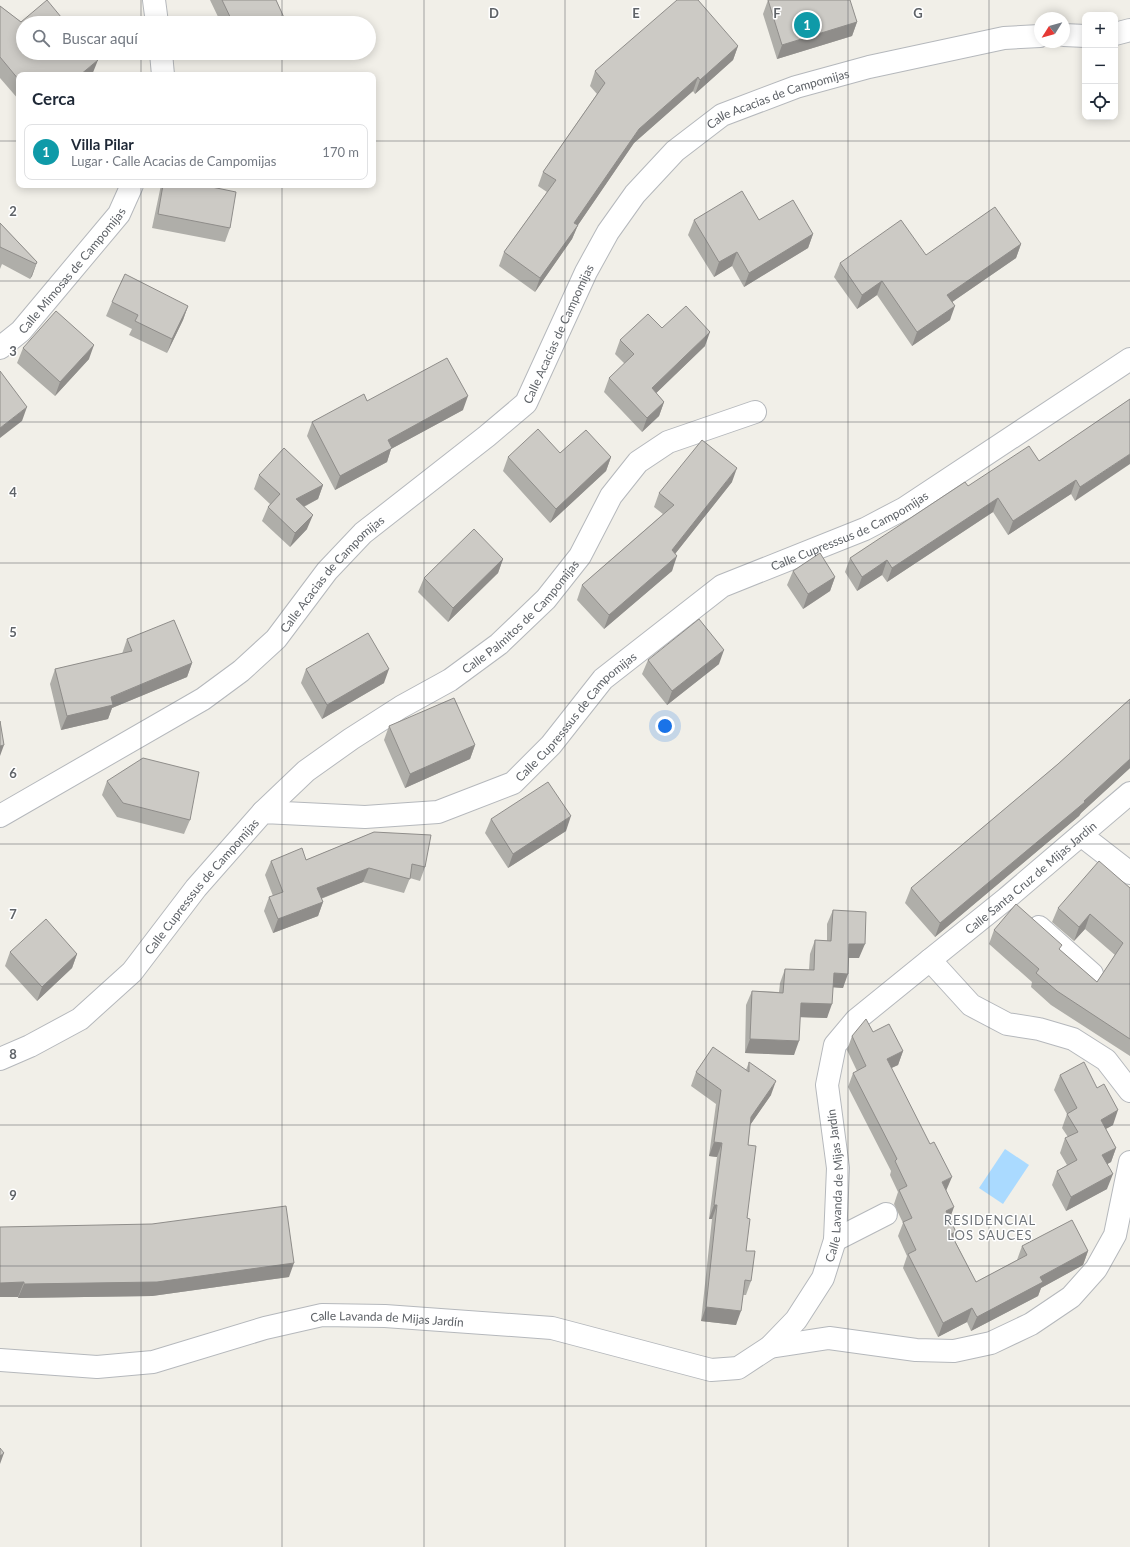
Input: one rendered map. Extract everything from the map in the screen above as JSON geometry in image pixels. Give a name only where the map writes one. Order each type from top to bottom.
[{"type":"street","points":[[154,0],[156,16]]},
{"type":"street","points":[[1118,33],[1130,30]]},
{"type":"street","points":[[1070,35],[1082,36]]},
{"type":"street","name":"Calle Acacias de Campomijas","points":[[0,816],[203,699],[241,671],[276,639],[327,571],[363,533],[487,436],[526,403],[586,272],[608,232],[635,194],[675,151],[722,115],[796,86],[869,67],[1004,38],[1034,36]]},
{"type":"street","points":[[162,60],[163,72]]},
{"type":"street","name":"Calle Mimosas de Campomijas","points":[[0,348],[21,331],[119,214],[131,188]]},
{"type":"street","name":"Calle Cupresssus de Campomijas","points":[[0,1059],[30,1046],[80,1019],[132,972],[196,888],[263,812],[365,817],[438,812],[513,783],[551,745],[603,679],[722,586],[865,529],[905,508],[1130,358]]},
{"type":"street","name":"Calle Palmitos de Campomijas","points":[[263,812],[306,771],[325,757],[401,706],[450,680],[499,644],[546,599],[580,556],[611,496],[638,462],[668,442],[756,412]]},
{"type":"street","name":"Calle Santa Cruz de Mijas Jardin","points":[[930,960],[1007,898],[1130,793]]},
{"type":"street","points":[[1081,835],[1130,873]]},
{"type":"street","points":[[1007,898],[1092,974]]},
{"type":"street","points":[[930,960],[971,1005],[1007,1024],[1039,1029],[1073,1039],[1106,1060],[1130,1091]]},
{"type":"street","name":"Calle Lavanda de Mijas Jardín","points":[[0,1360],[96,1367],[153,1362],[265,1328],[322,1315],[385,1316],[552,1328],[711,1370],[738,1368],[770,1347],[796,1320],[822,1278],[834,1240],[838,1168],[826,1085],[835,1045],[856,1020],[930,960]]},
{"type":"street","name":"Calle Lavanda de Mijas Jardín","points":[[770,1347],[829,1338],[916,1350],[954,1352],[991,1343],[1031,1324],[1071,1297],[1096,1269],[1116,1235],[1130,1162]]},
{"type":"street","points":[[834,1240],[886,1214]]},
{"type":"water","points":[[1005,1149],[1029,1165],[1003,1204],[979,1188]]},
{"type":"building","points":[[47,0],[60,16],[28,16]]},
{"type":"building","points":[[222,0],[276,0],[283,16],[230,16]]},
{"type":"building","points":[[677,0],[698,0],[738,46],[700,80],[698,77],[639,129],[574,223],[578,225],[540,278],[504,252],[556,180],[543,172],[605,83],[595,71]]},
{"type":"building","points":[[768,0],[850,0],[857,22],[782,45]]},
{"type":"building","points":[[0,6],[16,18],[16,60],[98,60],[84,72],[16,72],[16,76],[0,57]]},
{"type":"building","points":[[162,188],[217,188],[236,192],[230,228],[158,214]]},
{"type":"building","points":[[742,191],[759,220],[793,200],[813,234],[749,273],[737,252],[719,262],[694,220]]},
{"type":"building","points":[[995,207],[1021,244],[947,295],[955,306],[917,332],[882,281],[862,295],[840,263],[901,220],[926,255]]},
{"type":"building","points":[[0,223],[37,262],[36,264],[0,247]]},
{"type":"building","points":[[125,274],[188,306],[172,339],[135,321],[138,315],[112,302]]},
{"type":"building","points":[[686,306],[710,332],[652,388],[664,402],[647,418],[609,378],[634,354],[620,340],[648,314],[662,328]]},
{"type":"building","points":[[56,311],[94,345],[60,382],[23,348]]},
{"type":"building","points":[[447,358],[468,396],[388,440],[392,448],[340,476],[312,422],[364,394],[367,401]]},
{"type":"building","points":[[0,371],[27,407],[0,428]]},
{"type":"building","points":[[1130,399],[1130,454],[1080,487],[1076,480],[1013,521],[998,498],[892,568],[887,560],[862,577],[850,558],[965,482],[968,486],[1029,446],[1039,461]]},
{"type":"building","points":[[538,429],[560,453],[586,430],[611,457],[556,509],[508,457]]},
{"type":"building","points":[[702,440],[737,468],[672,550],[677,556],[609,615],[582,585],[674,505],[659,493]]},
{"type":"building","points":[[284,448],[323,485],[296,499],[313,515],[295,533],[268,507],[280,494],[259,475]]},
{"type":"building","points":[[474,529],[503,559],[453,608],[424,578]]},
{"type":"building","points":[[820,553],[835,577],[808,594],[793,571]]},
{"type":"building","points":[[699,619],[724,650],[672,691],[648,660]]},
{"type":"building","points":[[174,620],[192,663],[111,697],[113,705],[67,716],[55,669],[132,651],[127,639]]},
{"type":"building","points":[[368,633],[389,669],[327,705],[306,669]]},
{"type":"building","points":[[454,698],[475,745],[410,774],[389,726]]},
{"type":"building","points":[[1130,699],[1130,759],[1084,801],[1085,802],[940,923],[911,888],[1058,764]]},
{"type":"building","points":[[0,721],[4,745],[0,746]]},
{"type":"building","points":[[143,758],[199,772],[190,820],[123,803],[107,781]]},
{"type":"building","points":[[548,782],[571,816],[513,854],[491,819]]},
{"type":"building","points":[[374,832],[431,835],[425,867],[412,864],[410,879],[369,868],[317,888],[323,902],[278,919],[269,897],[283,892],[271,861],[302,848],[306,860]]},
{"type":"building","points":[[1099,861],[1130,888],[1130,1039],[1057,991],[1036,973],[1039,969],[994,930],[1016,904],[1062,945],[1059,949],[1097,982],[1123,943],[1090,914],[1079,927],[1058,908]]},
{"type":"building","points":[[833,910],[866,912],[865,944],[849,944],[848,974],[834,973],[832,1004],[801,1003],[799,1041],[750,1039],[752,991],[783,993],[785,969],[814,970],[815,940],[831,941]]},
{"type":"building","points":[[46,919],[77,954],[42,987],[10,952]]},
{"type":"building","points":[[866,1019],[873,1032],[889,1024],[903,1051],[887,1059],[930,1144],[934,1142],[952,1177],[942,1182],[954,1207],[946,1211],[956,1232],[951,1234],[976,1282],[1027,1255],[1022,1246],[1072,1220],[1088,1251],[1040,1277],[1043,1282],[977,1317],[972,1308],[943,1323],[908,1254],[916,1250],[903,1222],[912,1218],[899,1190],[907,1186],[895,1161],[897,1159],[853,1073],[866,1066],[852,1036]]},
{"type":"building","points":[[713,1047],[749,1072],[749,1062],[776,1081],[751,1117],[748,1145],[756,1146],[747,1218],[750,1219],[746,1251],[755,1251],[751,1281],[745,1280],[741,1311],[706,1307],[717,1205],[714,1205],[722,1143],[714,1142],[721,1090],[696,1072]]},
{"type":"building","points":[[1084,1062],[1097,1088],[1104,1084],[1118,1110],[1101,1120],[1116,1148],[1102,1155],[1113,1174],[1071,1197],[1057,1171],[1077,1160],[1065,1138],[1078,1132],[1067,1114],[1077,1108],[1060,1075]]},
{"type":"building","points":[[286,1206],[294,1263],[157,1282],[0,1283],[0,1227],[152,1224]]},
{"type":"building","points":[[0,1448],[4,1453],[0,1456]]},
{"type":"place","name":"Villa Pilar","points":[[807,25]]},
{"type":"district","name":"RESIDENCIAL LOS SAUCES","points":[[990,1228]]}]
